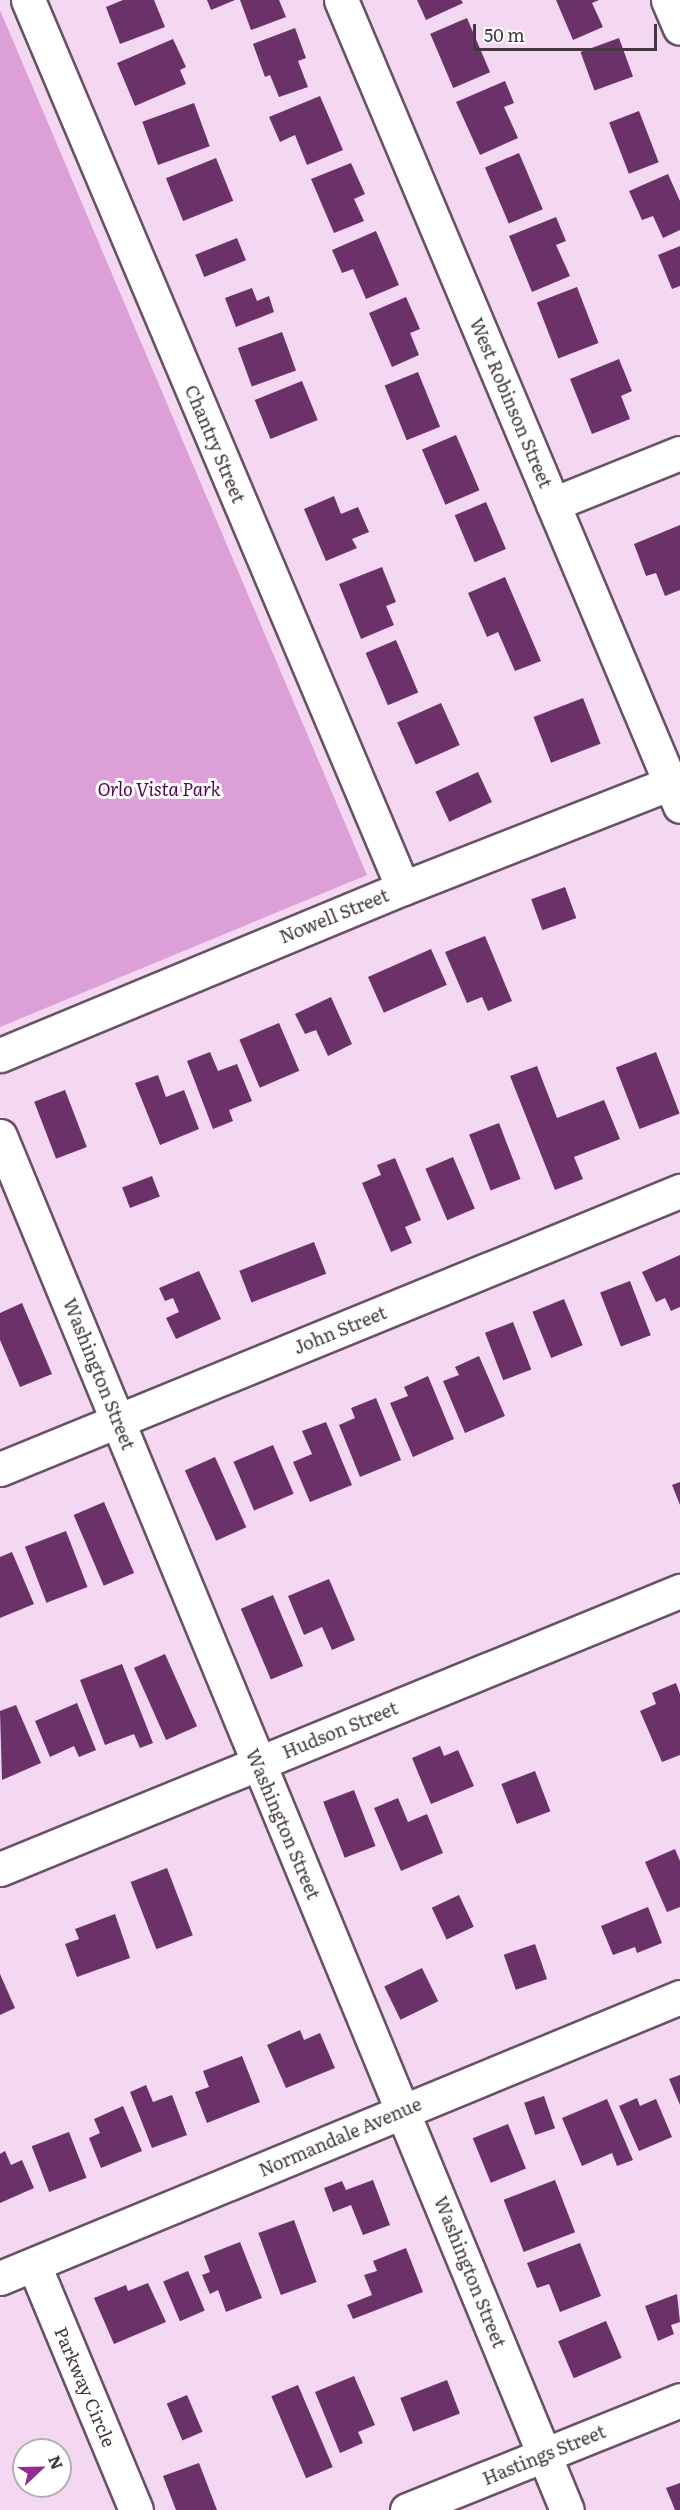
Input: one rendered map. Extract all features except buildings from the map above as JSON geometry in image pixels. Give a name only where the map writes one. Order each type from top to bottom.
[{"type":"street","name":"Chantry Street","points":[[28,0],[403,888]]},
{"type":"street","name":"West Robinson Street","points":[[341,0],[675,794]]},
{"type":"street","points":[[668,0],[680,27]]},
{"type":"street","points":[[553,504],[680,453]]},
{"type":"street","name":"Nowell Street","points":[[0,1055],[403,888],[675,794]]},
{"type":"street","name":"Washington Street","points":[[0,1136],[257,1764],[403,2110],[567,2510]]},
{"type":"street","name":"John Street","points":[[0,1469],[680,1191]]},
{"type":"street","name":"Hudson Street","points":[[0,1869],[680,1591]]},
{"type":"street","name":"Normandale Avenue","points":[[0,2278],[680,1997]]},
{"type":"street","name":"Parkway Circle","points":[[34,2265],[136,2510]]},
{"type":"street","name":"Hastings Street","points":[[407,2510],[680,2400]]},
{"type":"green space","name":"Orlo Vista Park","points":[[0,10],[367,875],[0,1027]]}]
